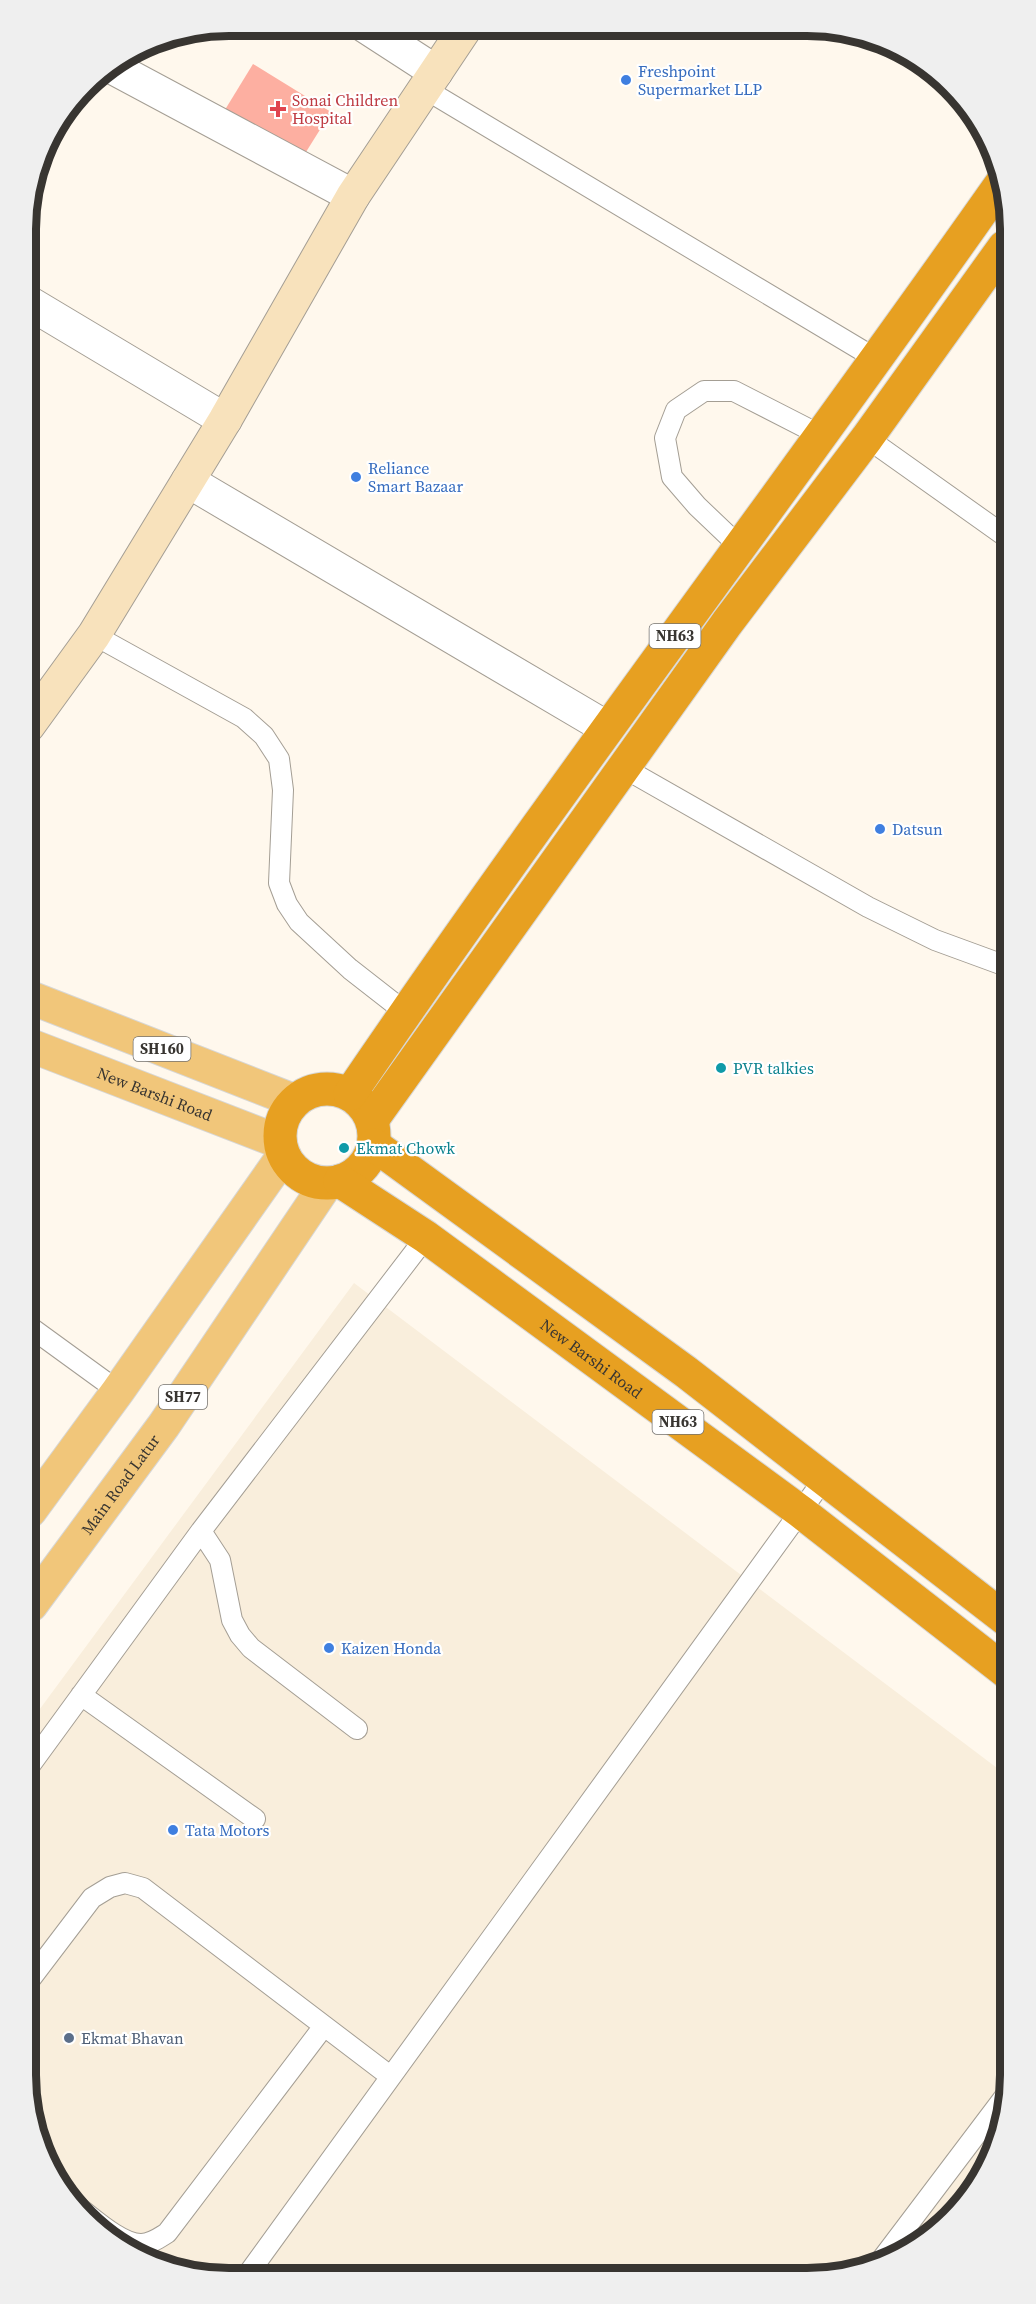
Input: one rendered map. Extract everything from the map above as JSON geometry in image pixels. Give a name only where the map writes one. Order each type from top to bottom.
[{"type":"highway","name":"NH63","points":[[282,1148],[291,1167],[301,1176],[314,1182],[334,1182],[353,1176],[362,1167],[370,1156],[373,1132],[363,1104],[350,1094],[405,1012],[607,728],[878,360],[996,193]]},
{"type":"highway","name":"NH63","points":[[373,1132],[727,623],[867,438],[1000,253]]},
{"type":"highway","points":[[282,1148],[282,1119],[296,1101],[308,1092],[322,1088],[336,1089],[350,1094]]},
{"type":"highway","name":"NH63","points":[[373,1132],[1000,1615]]},
{"type":"highway","name":"New Barshi Road","points":[[334,1182],[426,1237],[801,1512],[1000,1667]]},
{"type":"main road","name":"SH160","points":[[36,1000],[296,1101]]},
{"type":"main road","name":"New Barshi Road","points":[[36,1048],[282,1148]]},
{"type":"main road","points":[[36,1503],[118,1391],[282,1148]]},
{"type":"main road","name":"Main Road Latur","points":[[36,1598],[164,1425],[334,1182]]},
{"type":"street","points":[[377,36],[431,80]]},
{"type":"street","points":[[36,715],[93,635],[225,420],[353,196],[460,36]]},
{"type":"street","points":[[118,71],[353,196]]},
{"type":"street","points":[[36,307],[225,420]]},
{"type":"street","points":[[188,481],[607,728]]},
{"type":"lane","points":[[431,80],[878,360]]},
{"type":"lane","points":[[740,547],[697,506],[672,477],[665,438],[676,410],[704,391],[734,391],[822,436]]},
{"type":"lane","points":[[867,438],[1000,532]]},
{"type":"lane","points":[[93,635],[244,718],[264,736],[279,759],[283,790],[279,883],[287,904],[299,922],[324,946],[405,1012]]},
{"type":"lane","points":[[624,768],[868,908],[934,940],[1000,964]]},
{"type":"lane","points":[[36,1757],[201,1531],[426,1237]]},
{"type":"lane","points":[[36,1331],[118,1391]]},
{"type":"lane","points":[[252,2268],[824,1479]]},
{"type":"lane","points":[[201,1531],[220,1560],[232,1620],[240,1635],[251,1648],[357,1730]]},
{"type":"lane","points":[[81,1695],[255,1819]]},
{"type":"lane","points":[[36,1972],[92,1899],[110,1887],[125,1883],[143,1888],[390,2076]]},
{"type":"lane","points":[[132,2242],[141,2244],[154,2241],[167,2233],[324,2026]]},
{"type":"lane","points":[[890,2249],[997,2108]]},
{"type":"shaded area","points":[[354,1283],[1000,1770],[1000,2088],[996,2113],[985,2149],[960,2193],[944,2212],[914,2236],[881,2253],[832,2266],[807,2268],[216,2268],[167,2258],[144,2248],[111,2228],[92,2212],[76,2193],[62,2172],[43,2125],[36,2075],[36,1714]]},
{"type":"building","points":[[253,64],[331,112],[301,160],[223,113]]},
{"type":"place","name":"Freshpoint Supermarket LLP","points":[[626,80]]},
{"type":"place","name":"Sonai Children Hospital","points":[[278,109]]},
{"type":"place","name":"Reliance Smart Bazaar","points":[[356,477]]},
{"type":"place","name":"Datsun","points":[[880,829]]},
{"type":"place","name":"PVR talkies","points":[[721,1068]]},
{"type":"place","name":"Ekmat Chowk","points":[[344,1148]]},
{"type":"place","name":"Kaizen Honda","points":[[329,1648]]},
{"type":"place","name":"Tata Motors","points":[[173,1830]]},
{"type":"place","name":"Ekmat Bhavan","points":[[69,2038]]}]
